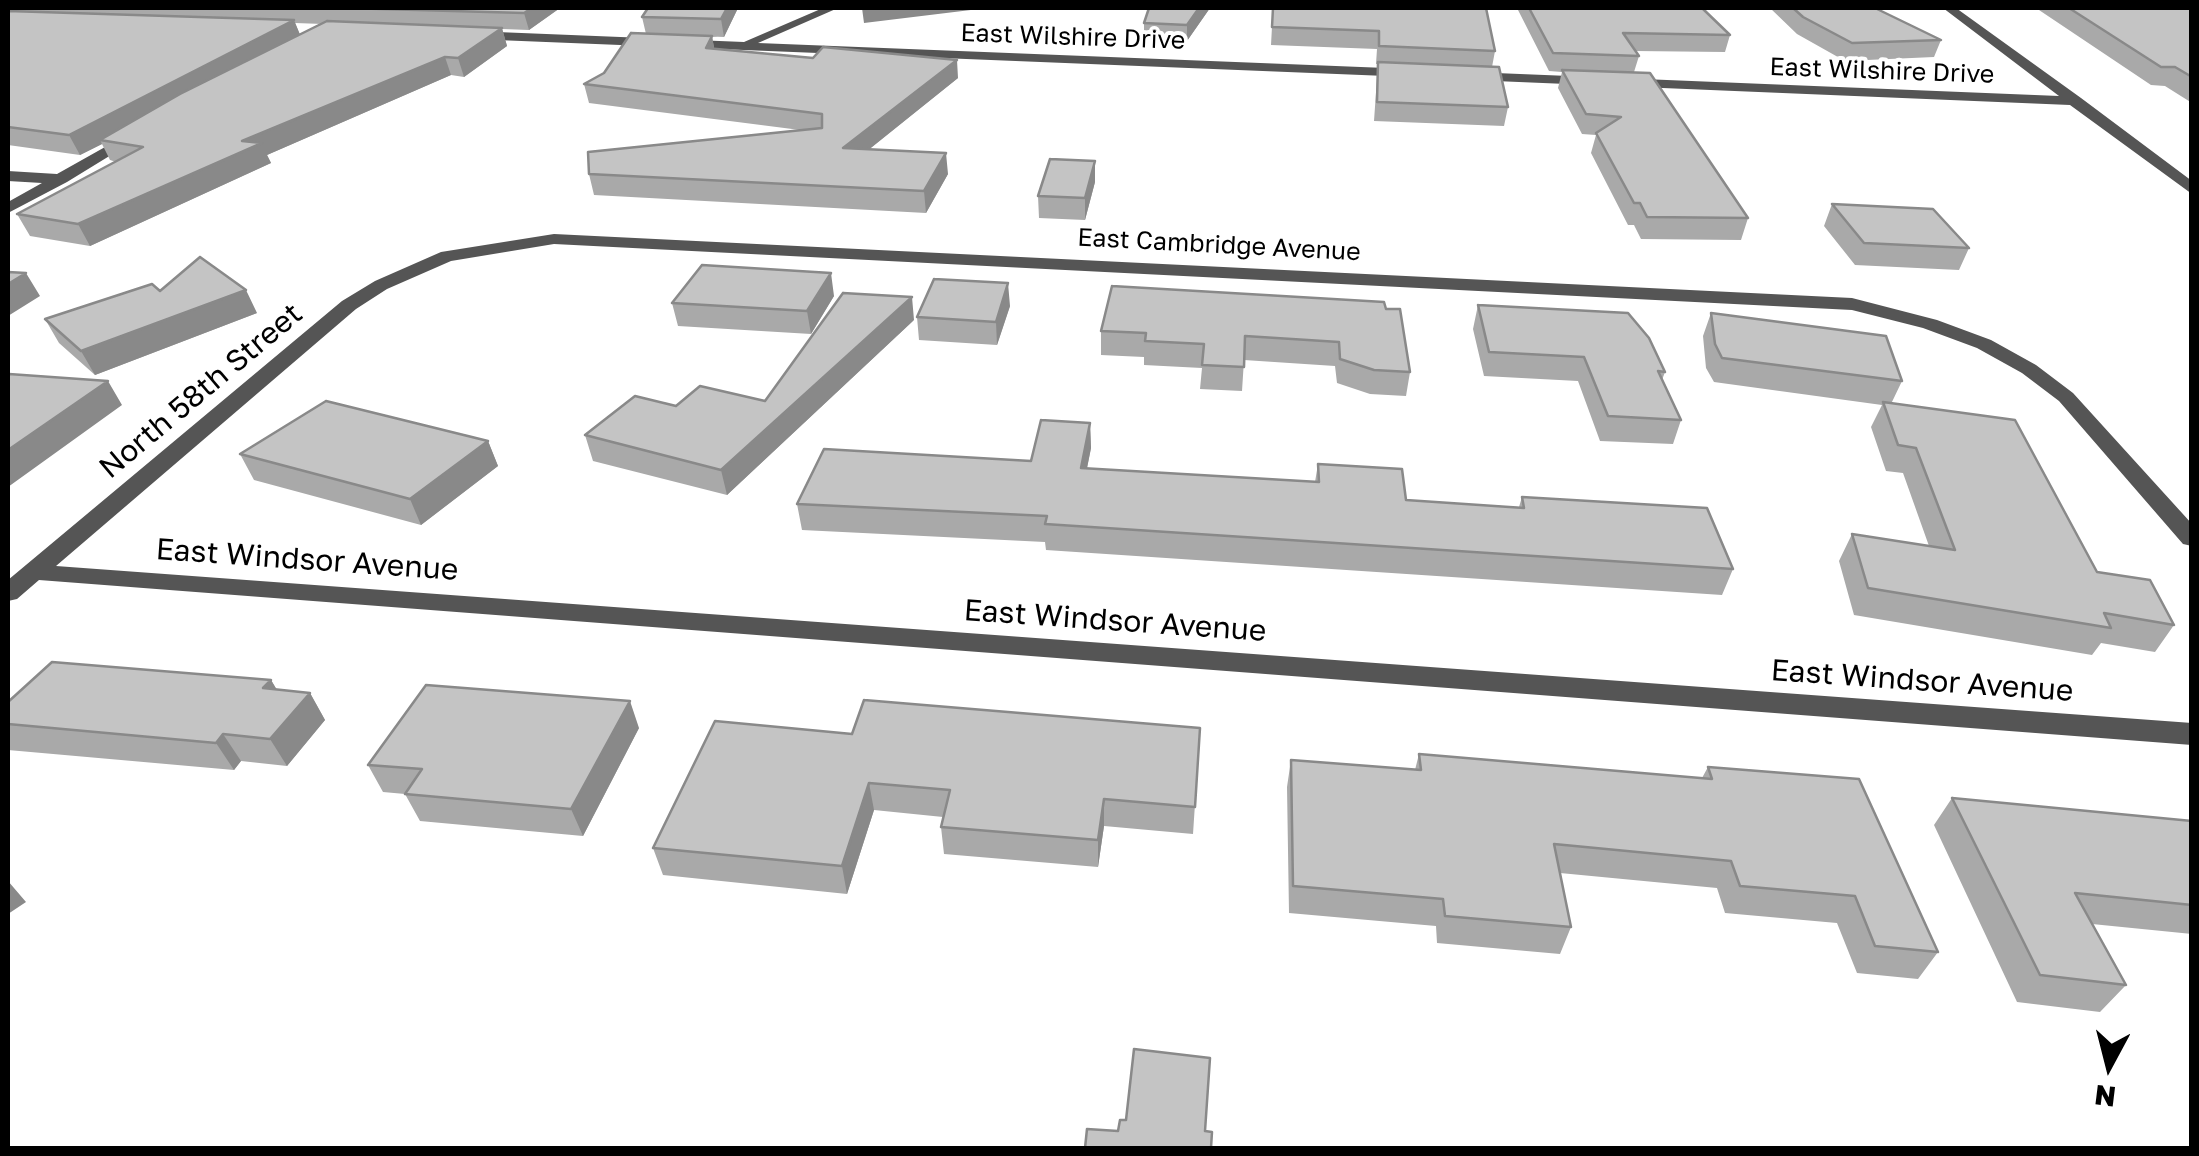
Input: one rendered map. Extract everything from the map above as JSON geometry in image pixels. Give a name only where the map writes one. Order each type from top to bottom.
[{"type":"street","points":[[744,45],[832,8]]},
{"type":"street","points":[[1949,8],[2187,182]]},
{"type":"street","name":"East Wilshire Drive","points":[[450,34],[1424,74]]},
{"type":"street","name":"East Wilshire Drive","points":[[1463,76],[2076,101]]},
{"type":"street","points":[[8,208],[148,128]]},
{"type":"street","points":[[8,176],[62,178]]},
{"type":"street","name":"East Cambridge Avenue","points":[[447,256],[493,246],[592,239],[1799,298],[1896,314],[1984,344],[2066,397],[2192,539]]},
{"type":"street","name":"North 58th Street","points":[[8,593],[349,306],[381,284],[447,256]]},
{"type":"street","name":"East Windsor Avenue","points":[[33,572],[2192,734]]},
{"type":"building","points":[[345,8],[532,8],[524,13]]},
{"type":"building","points":[[648,8],[727,8],[721,19],[642,17]]},
{"type":"building","points":[[1149,8],[1199,8],[1187,25],[1144,23]]},
{"type":"building","points":[[1273,8],[1486,8],[1495,51],[1379,46],[1379,31],[1272,27]]},
{"type":"building","points":[[1529,8],[1702,8],[1730,35],[1623,33],[1639,56],[1553,53]]},
{"type":"building","points":[[1793,8],[1875,8],[1941,40],[1852,43]]},
{"type":"building","points":[[2069,8],[2192,8],[2192,77],[2175,67],[2161,67]]},
{"type":"building","points":[[8,11],[294,20],[69,135],[8,127]]},
{"type":"building","points":[[327,21],[502,28],[458,58],[445,57],[242,141],[262,143],[78,224],[17,214],[143,147],[100,140],[180,94]]},
{"type":"building","points":[[631,33],[712,36],[706,48],[813,58],[823,47],[957,60],[843,148],[946,153],[924,191],[589,174],[588,152],[822,128],[822,114],[584,84],[604,73]]},
{"type":"building","points":[[1378,62],[1499,67],[1508,107],[1377,102]]},
{"type":"building","points":[[1562,70],[1650,73],[1748,218],[1647,217],[1640,203],[1634,203],[1596,133],[1621,117],[1586,114]]},
{"type":"building","points":[[1050,159],[1095,161],[1085,198],[1038,196]]},
{"type":"building","points":[[1832,204],[1933,209],[1969,248],[1864,243]]},
{"type":"building","points":[[200,257],[246,290],[81,351],[45,319],[152,284],[160,291]]},
{"type":"building","points":[[702,265],[831,273],[807,311],[672,303]]},
{"type":"building","points":[[8,272],[26,273],[8,284]]},
{"type":"building","points":[[934,279],[1008,283],[996,322],[917,317]]},
{"type":"building","points":[[1112,286],[1384,302],[1386,309],[1400,309],[1410,372],[1374,370],[1340,359],[1339,342],[1245,336],[1244,367],[1202,365],[1204,344],[1145,341],[1146,333],[1101,331]]},
{"type":"building","points":[[843,293],[912,297],[721,470],[585,435],[635,396],[676,406],[700,386],[765,401]]},
{"type":"building","points":[[1478,305],[1628,313],[1649,338],[1665,372],[1658,371],[1681,420],[1608,416],[1584,357],[1489,352]]},
{"type":"building","points":[[1711,313],[1886,336],[1902,381],[1722,358],[1715,344]]},
{"type":"building","points":[[9,374],[108,381],[8,450]]},
{"type":"building","points":[[326,401],[488,441],[410,499],[240,454]]},
{"type":"building","points":[[1883,402],[2015,420],[2097,572],[2150,580],[2174,625],[2104,613],[2111,628],[1868,588],[1852,534],[1955,550],[1916,448],[1898,445]]},
{"type":"building","points":[[1041,420],[1090,423],[1081,468],[1319,482],[1318,464],[1402,469],[1406,500],[1524,508],[1522,497],[1707,508],[1733,569],[1045,524],[1047,516],[797,504],[824,449],[1031,461]]},
{"type":"building","points":[[52,662],[271,680],[263,688],[310,693],[270,739],[223,734],[216,743],[8,724],[8,702]]},
{"type":"building","points":[[426,685],[630,701],[571,809],[405,794],[422,769],[368,765]]},
{"type":"building","points":[[864,700],[1200,728],[1195,807],[1104,799],[1098,840],[941,827],[950,790],[869,783],[842,866],[653,848],[715,721],[852,734]]},
{"type":"building","points":[[1419,754],[1712,779],[1708,767],[1859,779],[1938,952],[1875,946],[1855,896],[1740,886],[1731,861],[1554,844],[1571,927],[1445,916],[1443,899],[1293,886],[1291,760],[1421,770]]},
{"type":"building","points":[[1952,798],[2192,821],[2192,905],[2075,893],[2126,985],[2040,975]]},
{"type":"building","points":[[1134,1049],[1210,1058],[1205,1131],[1212,1132],[1211,1148],[1085,1148],[1087,1129],[1118,1131],[1120,1120],[1126,1120]]}]
